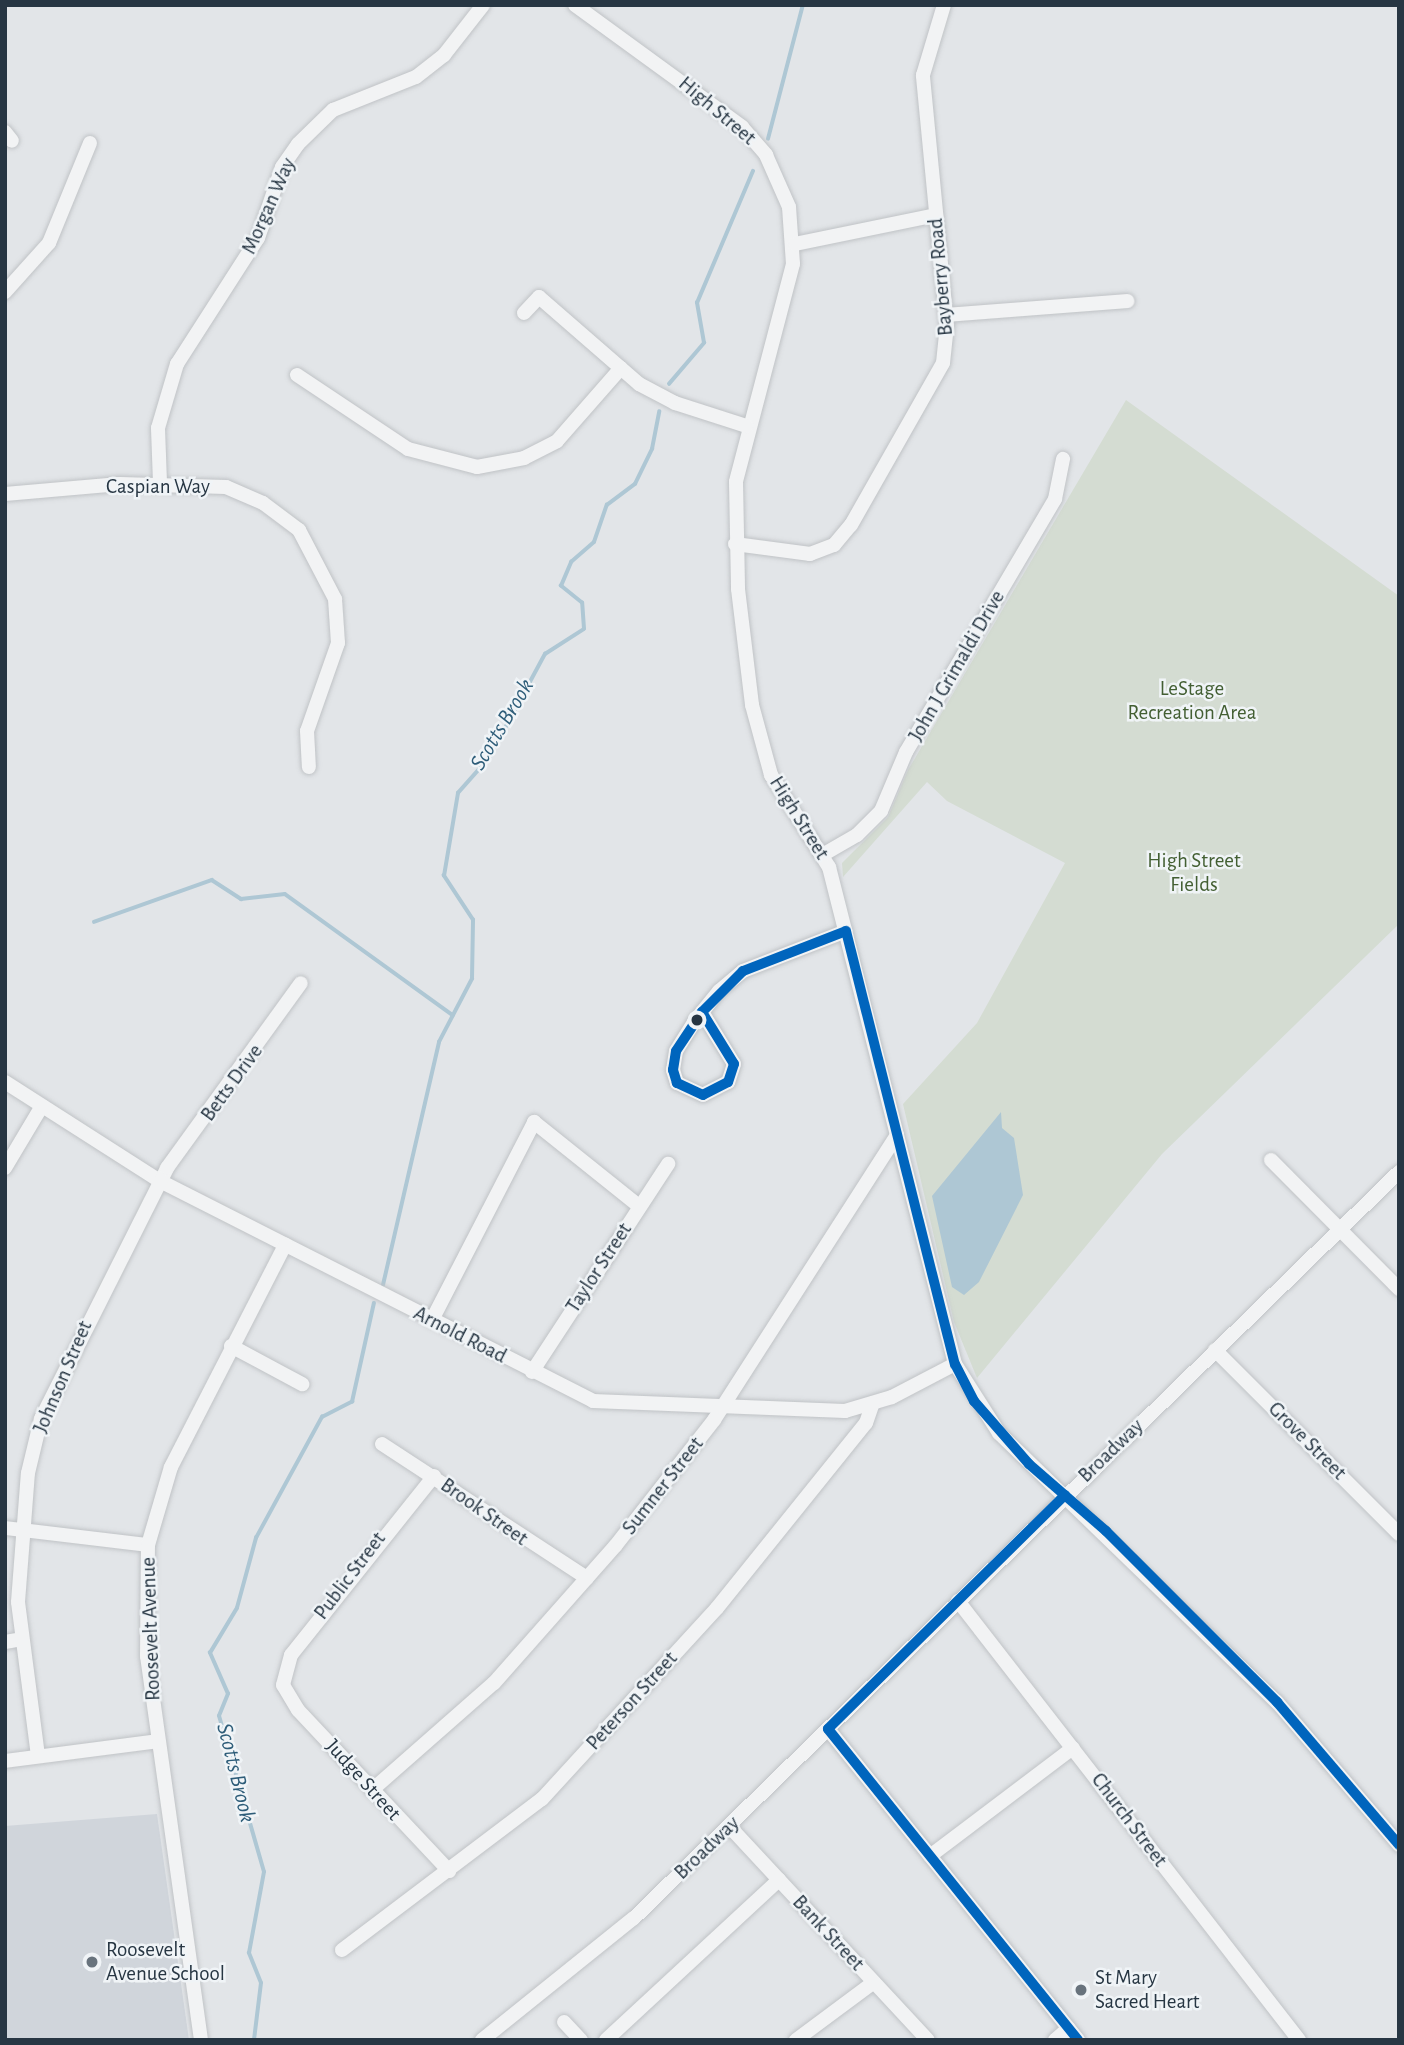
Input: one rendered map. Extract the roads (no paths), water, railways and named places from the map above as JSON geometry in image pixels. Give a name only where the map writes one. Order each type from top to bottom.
[{"type":"street","name":"Morgan Way","points":[[160,483],[158,428],[177,364],[258,238],[282,167],[298,144],[333,110],[416,77],[444,55],[483,5]]},
{"type":"street","name":"High Street","points":[[575,5],[754,140],[783,189],[796,244],[746,426],[736,482],[735,544],[760,742],[771,775],[824,854],[846,931],[955,1364],[999,1433],[1277,1702],[1399,1845]]},
{"type":"street","name":"Bayberry Road","points":[[735,544],[810,554],[843,536],[943,363],[946,315],[923,75],[944,5]]},
{"type":"street","points":[[5,292],[49,243],[90,143]]},
{"type":"street","points":[[796,244],[936,215]]},
{"type":"street","points":[[524,313],[540,296],[621,368],[664,399],[746,426]]},
{"type":"street","points":[[946,315],[1127,301]]},
{"type":"street","points":[[297,375],[418,455],[477,467],[524,458],[557,441],[621,368]]},
{"type":"street","name":"John J Grimaldi Drive","points":[[824,854],[857,835],[881,811],[903,758],[1061,488],[1063,459]]},
{"type":"street","name":"Caspian Way","points":[[5,494],[160,483],[226,487],[263,503],[299,530],[318,560],[335,599],[338,643],[307,731],[309,766]]},
{"type":"street","points":[[702,1012],[734,1064],[728,1082],[703,1095],[677,1083],[673,1070],[676,1051],[702,1012],[743,971],[846,931]]},
{"type":"street","name":"Betts Drive","points":[[160,1181],[302,983]]},
{"type":"street","name":"Arnold Road","points":[[5,1082],[160,1181],[532,1372],[602,1404],[720,1411],[845,1411],[873,1403],[955,1364]]},
{"type":"street","points":[[5,1168],[42,1106]]},
{"type":"street","points":[[432,1321],[534,1122],[639,1206]]},
{"type":"street","name":"Sumner Street","points":[[372,1790],[494,1683],[587,1578],[720,1411],[897,1135]]},
{"type":"street","points":[[1271,1160],[1399,1289]]},
{"type":"street","name":"Taylor Street","points":[[532,1372],[668,1164]]},
{"type":"street","name":"Broadway","points":[[482,2040],[593,1955],[729,1826],[1065,1495],[1399,1172]]},
{"type":"street","name":"Johnson Street","points":[[38,1756],[22,1639],[24,1529],[41,1419],[160,1181]]},
{"type":"street","name":"Roosevelt Avenue","points":[[201,2040],[147,1656],[148,1545],[171,1467],[285,1245]]},
{"type":"street","points":[[231,1346],[302,1384]]},
{"type":"street","name":"Grove Street","points":[[1215,1350],[1399,1534]]},
{"type":"street","name":"Peterson Street","points":[[342,1950],[542,1798],[775,1538],[866,1423],[873,1403]]},
{"type":"street","name":"Brook Street","points":[[382,1444],[587,1578]]},
{"type":"street","name":"Public Street","points":[[283,1685],[290,1655],[434,1476]]},
{"type":"street","points":[[5,1528],[148,1545]]},
{"type":"street","name":"Church Street","points":[[958,1601],[1299,2040]]},
{"type":"street","points":[[5,1642],[22,1639]]},
{"type":"street","name":"Judge Street","points":[[283,1685],[372,1790],[449,1871]]},
{"type":"street","points":[[828,1729],[1074,2034],[1055,2040]]},
{"type":"street","points":[[5,1761],[158,1741]]},
{"type":"street","points":[[930,1856],[1073,1748]]},
{"type":"street","name":"Bank Street","points":[[729,1826],[928,2040]]},
{"type":"street","points":[[606,2040],[779,1880]]},
{"type":"street","points":[[796,2040],[874,1982]]},
{"type":"street","points":[[564,2022],[581,2040]]},
{"type":"water","points":[[1001,1112],[1002,1128],[1014,1138],[1023,1195],[979,1282],[964,1295],[952,1287],[932,1196]]},
{"type":"waterway","name":"Scotts Brook","points":[[768,139],[803,5]]},
{"type":"waterway","name":"Scotts Brook","points":[[669,384],[704,343],[697,303],[753,171]]},
{"type":"waterway","name":"Scotts Brook","points":[[383,1285],[439,1042],[472,979],[473,920],[444,876],[458,793],[489,758],[545,654],[584,629],[582,603],[561,586],[571,562],[594,542],[607,505],[635,484],[652,449],[659,412]]},
{"type":"waterway","points":[[94,922],[212,880],[241,899],[285,894],[453,1015]]},
{"type":"waterway","name":"Scotts Brook","points":[[254,2040],[261,1983],[249,1953],[264,1872],[219,1716],[228,1694],[210,1653],[237,1608],[256,1538],[322,1417],[352,1402],[374,1303]]},
{"type":"place","name":"Roosevelt Avenue School","points":[[92,1962]]},
{"type":"place","name":"St Mary Sacred Heart","points":[[1081,1990]]},
{"type":"park label","name":"LeStage Recreation Area","points":[[1192,701]]},
{"type":"park label","name":"High Street Fields","points":[[1194,873]]}]
